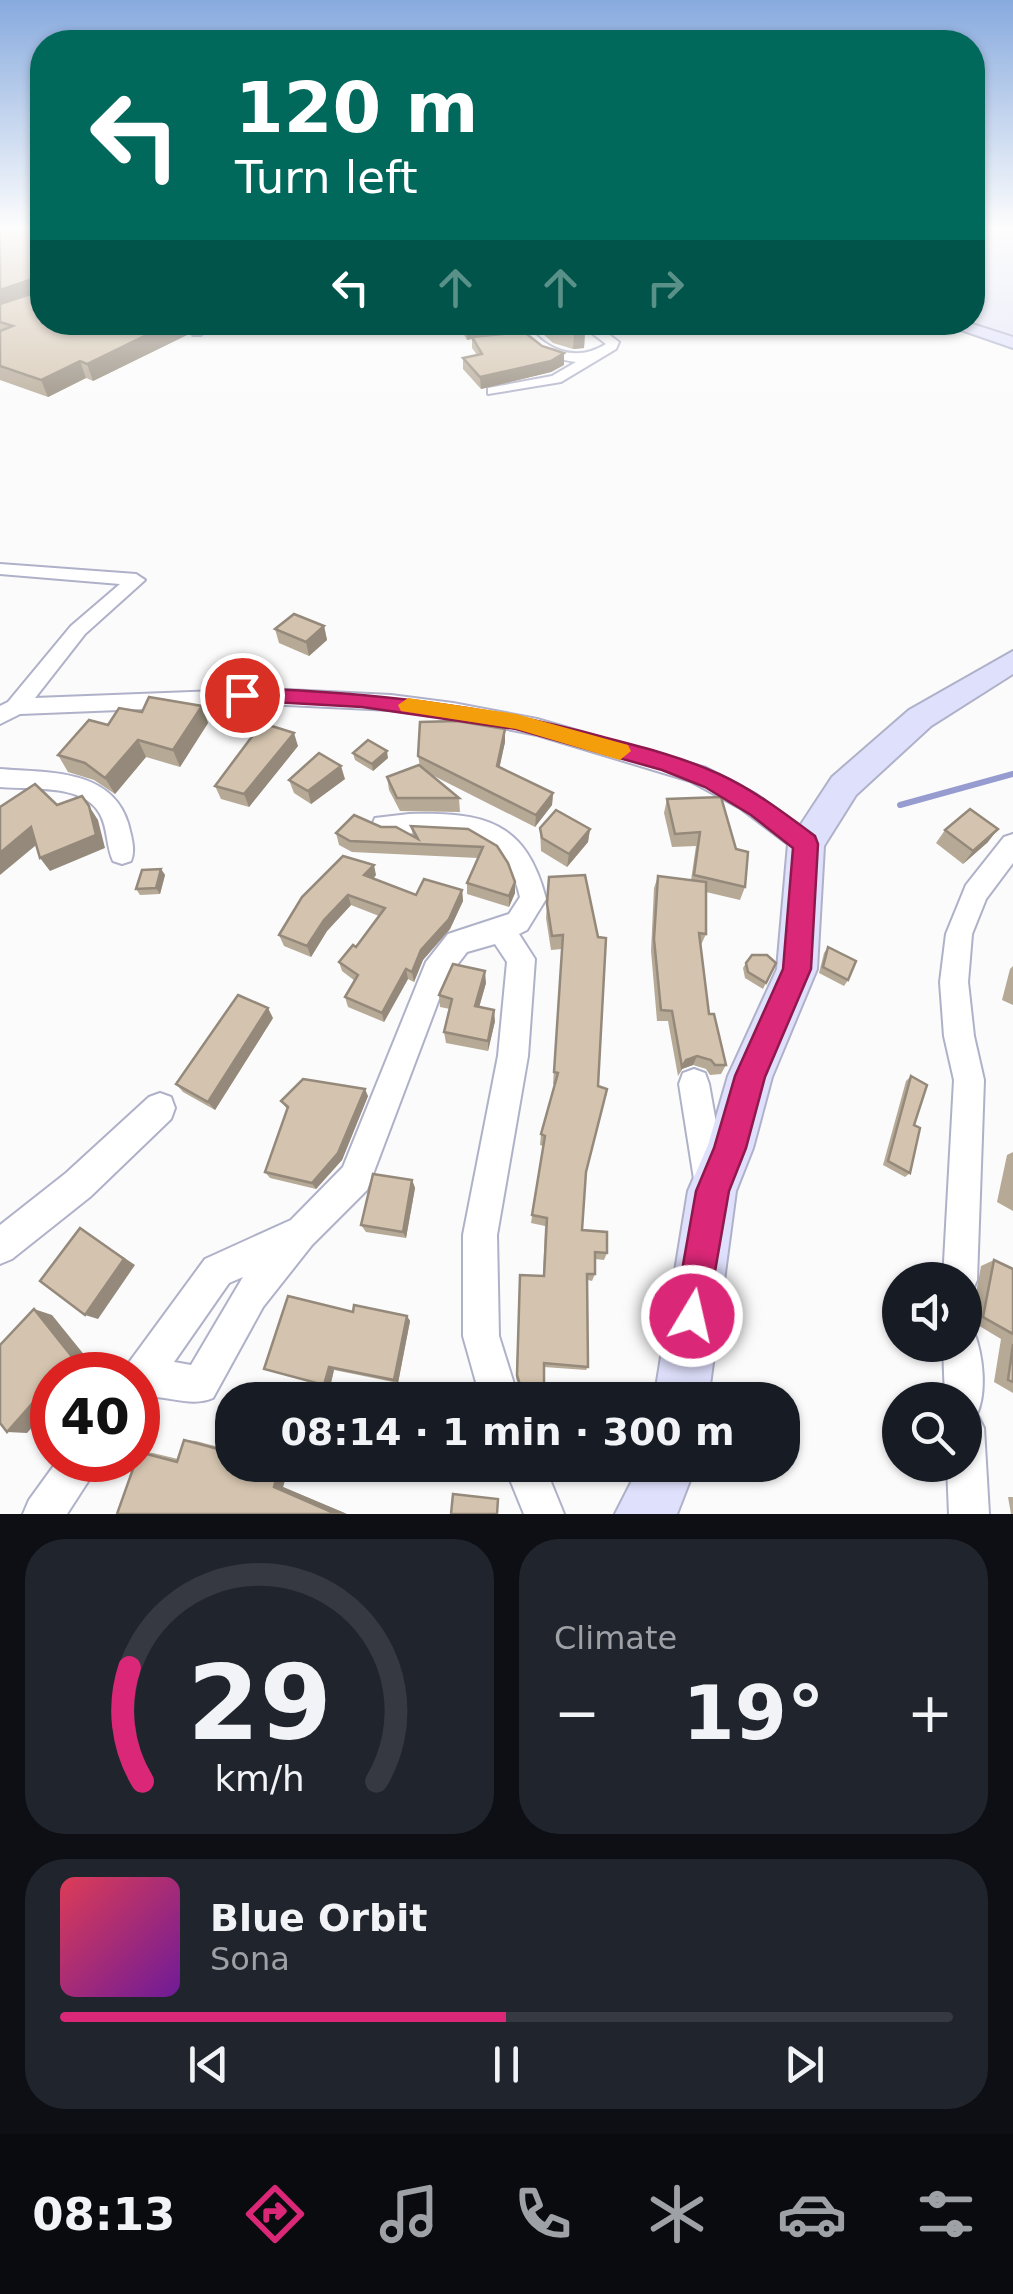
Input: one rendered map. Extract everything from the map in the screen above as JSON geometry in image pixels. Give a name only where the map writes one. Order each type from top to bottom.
[{"type":"street","points":[[527,335],[565,358],[590,359]]},
{"type":"street","points":[[493,391],[556,379],[613,342],[602,335]]},
{"type":"street","points":[[985,335],[1013,344]]},
{"type":"street","points":[[0,569],[136,580],[78,630],[8,712]]},
{"type":"street","points":[[684,1382],[712,1191],[730,1148],[750,1076],[797,969],[806,844],[844,786],[920,718],[1013,661]]},
{"type":"street","points":[[8,712],[242,695],[312,696],[516,722],[668,763],[713,781],[760,808],[806,844]]},
{"type":"street","points":[[0,778],[66,784],[90,792],[108,805],[122,854]]},
{"type":"street","points":[[12,802],[34,782]]},
{"type":"street","points":[[160,1381],[200,1385],[251,1295],[354,1178],[436,971],[458,943],[518,922],[533,899],[530,876],[513,846],[485,828],[443,823],[384,826]]},
{"type":"street","points":[[961,1262],[969,1080],[954,982],[959,934],[975,894],[1013,844]]},
{"type":"street","points":[[495,1382],[482,1336],[480,1236],[512,1056],[521,960],[501,930]]},
{"type":"street","points":[[694,1084],[712,1191]]},
{"type":"street","points":[[0,1247],[78,1184],[160,1108]]},
{"type":"street","points":[[158,1352],[217,1271],[303,1232]]},
{"type":"street","points":[[43,1514],[66,1482]]},
{"type":"street","points":[[531,1482],[544,1514]]},
{"type":"street","points":[[644,1514],[664,1482]]},
{"type":"street","points":[[968,1482],[970,1514]]},
{"type":"shaded area","points":[[985,297],[1013,297],[1013,339],[985,331]]},
{"type":"building","points":[[30,297],[30,335],[146,335],[87,364],[80,361],[41,380],[0,366],[0,331],[13,326],[0,322],[0,304]]},
{"type":"building","points":[[528,335],[542,346],[564,353],[551,361],[480,377],[463,358],[482,354],[472,337]]},
{"type":"building","points":[[294,614],[324,626],[306,642],[275,629]]},
{"type":"building","points":[[149,697],[202,706],[173,750],[138,740],[105,778],[85,763],[58,755],[89,720],[108,725],[119,708],[142,712]]},
{"type":"building","points":[[457,721],[505,729],[497,766],[553,793],[536,815],[418,756],[420,722]]},
{"type":"building","points":[[262,723],[294,733],[244,794],[215,786]]},
{"type":"building","points":[[368,740],[387,751],[372,764],[353,753]]},
{"type":"building","points":[[319,753],[341,766],[308,791],[289,780]]},
{"type":"building","points":[[419,765],[459,798],[397,798],[387,777]]},
{"type":"building","points":[[35,784],[57,805],[82,796],[89,806],[96,835],[40,858],[31,827],[0,853],[0,807]]},
{"type":"building","points":[[721,797],[736,849],[748,852],[745,887],[694,875],[700,832],[675,834],[667,799]]},
{"type":"building","points":[[970,809],[998,829],[973,851],[945,830]]},
{"type":"building","points":[[556,810],[590,829],[569,854],[542,838],[540,828]]},
{"type":"building","points":[[354,815],[381,827],[396,827],[418,839],[411,826],[468,829],[497,846],[508,863],[515,882],[509,896],[467,883],[483,847],[350,841],[336,833]]},
{"type":"building","points":[[343,856],[374,865],[364,875],[416,895],[424,879],[462,890],[449,919],[421,950],[412,972],[406,969],[382,1013],[345,997],[358,975],[339,962],[353,945],[356,947],[385,908],[348,895],[324,920],[307,946],[279,935],[302,897]]},
{"type":"building","points":[[161,869],[156,888],[136,889],[142,870]]},
{"type":"building","points":[[585,875],[598,937],[606,938],[598,1086],[607,1089],[586,1172],[582,1230],[607,1232],[607,1253],[595,1252],[595,1274],[587,1274],[588,1367],[544,1363],[544,1382],[519,1382],[520,1275],[544,1276],[547,1218],[532,1215],[545,1136],[541,1134],[558,1073],[554,1072],[563,935],[552,936],[547,904],[549,877]]},
{"type":"building","points":[[658,876],[706,882],[706,934],[699,933],[709,1014],[714,1014],[726,1065],[715,1065],[697,1056],[686,1060],[682,1067],[672,1011],[661,1010],[654,939]]},
{"type":"building","points":[[828,947],[856,961],[848,980],[823,967]]},
{"type":"building","points":[[752,955],[767,955],[776,963],[766,983],[748,972],[746,963]]},
{"type":"building","points":[[453,964],[485,971],[475,1006],[494,1010],[488,1041],[444,1032],[452,999],[439,995]]},
{"type":"building","points":[[238,995],[268,1008],[208,1102],[176,1084]]},
{"type":"building","points":[[911,1076],[927,1085],[914,1125],[920,1128],[910,1173],[888,1161]]},
{"type":"building","points":[[303,1079],[365,1089],[338,1153],[312,1183],[265,1172],[288,1107],[281,1101]]},
{"type":"building","points":[[373,1174],[412,1180],[403,1232],[361,1225]]},
{"type":"building","points":[[80,1228],[124,1259],[85,1315],[40,1281]]},
{"type":"building","points":[[994,1260],[1013,1269],[1013,1334],[983,1317]]},
{"type":"building","points":[[288,1296],[353,1312],[354,1305],[407,1316],[394,1380],[329,1367],[325,1382],[313,1382],[264,1369]]},
{"type":"building","points":[[34,1309],[68,1352],[30,1352],[30,1406],[7,1432],[0,1423],[0,1345]]},
{"type":"building","points":[[1013,1344],[1013,1382],[1008,1380]]},
{"type":"building","points":[[184,1440],[215,1448],[215,1482],[275,1482],[274,1487],[336,1514],[117,1514],[128,1482],[160,1482],[160,1458],[177,1462]]},
{"type":"building","points":[[453,1494],[498,1499],[497,1514],[451,1514]]},
{"type":"waterway","points":[[900,805],[1013,774]]},
{"type":"slow traffic","points":[[408,705],[516,722],[620,751]]},
{"type":"route","points":[[242,695],[362,700],[516,722],[668,763],[713,781],[760,808],[806,844],[797,969],[750,1076],[730,1148],[712,1191],[692,1316]]}]
